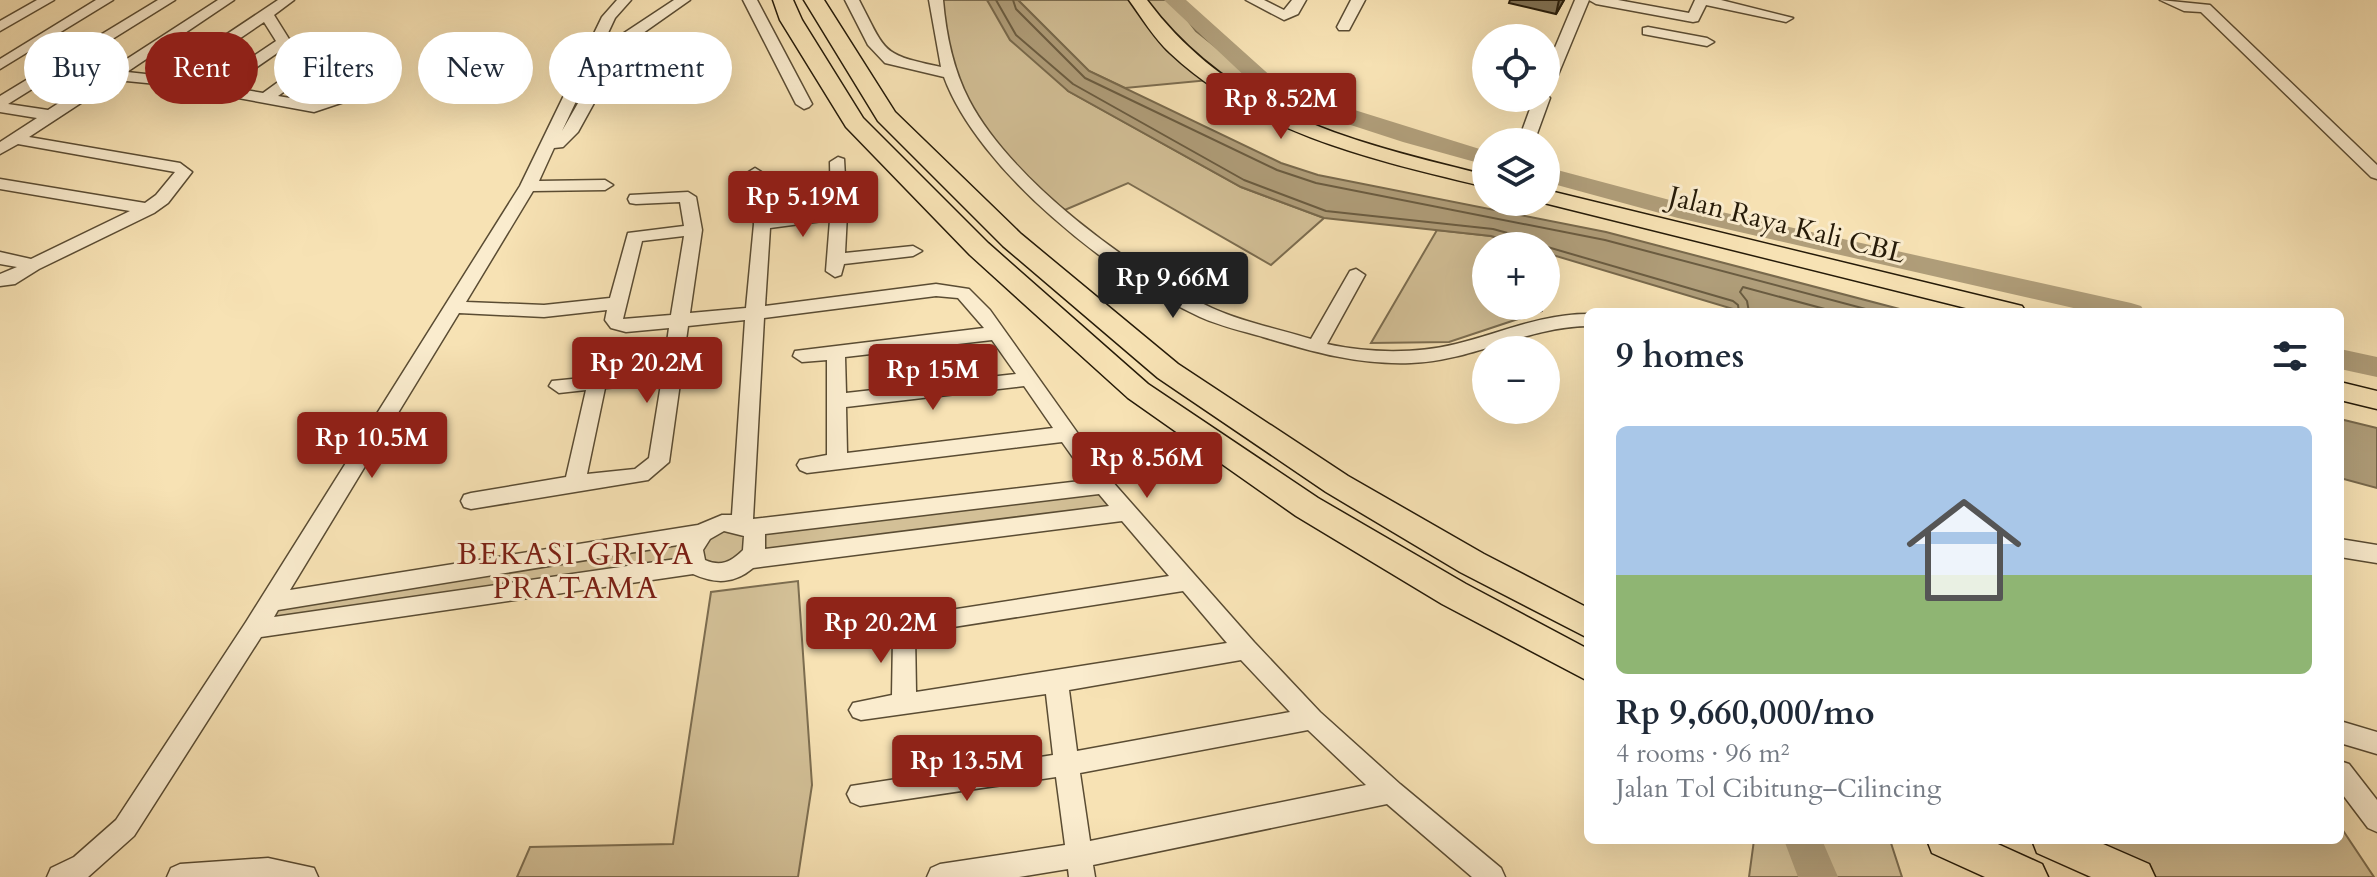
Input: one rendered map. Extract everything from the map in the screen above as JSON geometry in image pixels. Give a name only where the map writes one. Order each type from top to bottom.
[{"type":"highway","points":[[783,0],[791,20],[854,122],[979,249],[1138,391],[1307,507],[1454,594],[1584,664]]},
{"type":"highway","points":[[814,0],[886,116],[1012,240],[1168,371],[1337,484],[1472,563],[1584,622]]},
{"type":"highway","points":[[1955,844],[2028,877]]},
{"type":"highway","points":[[2060,844],[2135,877]]},
{"type":"main road","points":[[1138,0],[1187,58],[1238,94],[1280,117],[1382,153],[1472,177]]},
{"type":"main road","name":"Jalan Raya Kali CBL","points":[[1560,200],[1998,308]]},
{"type":"main road","points":[[2344,392],[2377,400]]},
{"type":"street","points":[[0,27],[47,0]]},
{"type":"street","points":[[4,60],[106,0]]},
{"type":"street","points":[[0,104],[168,0]]},
{"type":"street","points":[[129,65],[227,0]]},
{"type":"street","points":[[239,32],[287,0]]},
{"type":"street","points":[[80,873],[125,828],[271,602],[528,186],[609,17],[624,0]]},
{"type":"street","points":[[539,161],[570,132],[620,42],[683,0]]},
{"type":"street","points":[[750,0],[804,104]]},
{"type":"street","points":[[852,0],[875,45],[890,60],[951,74]]},
{"type":"street","points":[[1253,0],[1284,16],[1293,11],[1299,0]]},
{"type":"street","points":[[1344,27],[1358,0]]},
{"type":"street","points":[[1560,53],[1582,0]]},
{"type":"street","points":[[1596,0],[1649,7],[1693,18],[1702,0],[1786,18]]},
{"type":"street","points":[[2167,0],[2201,5],[2377,174]]},
{"type":"street","points":[[937,4],[951,74],[966,108],[1016,171],[1037,193],[1135,273],[1209,313],[1316,347],[1365,356],[1440,354],[1558,321],[1584,320]]},
{"type":"street","points":[[2201,5],[2287,104],[2377,191]]},
{"type":"street","points":[[1649,7],[1646,37],[1707,42]]},
{"type":"street","points":[[266,14],[278,32]]},
{"type":"street","points":[[890,60],[928,53],[941,34]]},
{"type":"street","points":[[266,98],[274,92]]},
{"type":"street","points":[[258,97],[274,100]]},
{"type":"street","points":[[0,104],[54,116]]},
{"type":"street","points":[[0,149],[72,104]]},
{"type":"street","points":[[298,104],[314,107],[325,104]]},
{"type":"street","points":[[2287,104],[2306,105]]},
{"type":"street","points":[[0,119],[37,126]]},
{"type":"street","points":[[0,280],[9,280],[33,265],[148,209],[171,190],[184,172],[180,168],[16,139]]},
{"type":"street","points":[[838,162],[839,214],[835,265],[913,251]]},
{"type":"street","points":[[254,629],[695,565],[716,573],[734,570],[749,560],[757,549],[758,537],[747,525],[755,313],[762,224],[755,173]]},
{"type":"street","points":[[0,184],[148,209]]},
{"type":"street","points":[[528,186],[605,185]]},
{"type":"street","points":[[471,501],[641,475],[659,462],[693,230],[688,197],[636,199]]},
{"type":"street","points":[[762,224],[839,214]]},
{"type":"street","points":[[693,230],[634,237],[614,320],[620,326],[681,322],[936,290],[960,292],[984,314],[1104,486],[1246,649],[1312,719],[1391,792],[1492,877]]},
{"type":"street","points":[[0,258],[33,265]]},
{"type":"street","points":[[1316,347],[1356,275]]},
{"type":"street","points":[[453,307],[544,311],[617,303]]},
{"type":"street","points":[[802,356],[995,333]]},
{"type":"street","points":[[836,352],[837,461]]},
{"type":"street","points":[[559,386],[674,376]]},
{"type":"street","points":[[835,401],[1027,379]]},
{"type":"street","points":[[575,483],[597,382]]},
{"type":"street","points":[[807,465],[1065,434]]},
{"type":"street","points":[[361,456],[417,456]]},
{"type":"street","points":[[271,602],[702,533],[722,523],[747,525],[1104,486]]},
{"type":"street","points":[[749,560],[1127,512]]},
{"type":"street","points":[[695,565],[692,549],[702,533]]},
{"type":"street","points":[[2344,549],[2377,554]]},
{"type":"street","points":[[861,632],[1186,582]]},
{"type":"street","points":[[904,626],[904,703]]},
{"type":"street","points":[[861,710],[1056,682],[1246,649]]},
{"type":"street","points":[[1056,682],[1081,866]]},
{"type":"street","points":[[860,794],[1067,764],[1312,719]]},
{"type":"street","points":[[2344,733],[2377,743]]},
{"type":"street","points":[[2344,777],[2377,820]]},
{"type":"street","points":[[940,877],[1081,866],[1391,792]]},
{"type":"street","points":[[180,877],[268,871],[305,877]]},
{"type":"shaded area","points":[[938,0],[987,0],[1068,91],[1241,187],[1324,218],[1271,265],[1128,183],[1060,212],[972,117],[952,76]]},
{"type":"shaded area","points":[[1018,0],[1172,0],[1196,31],[1252,76],[1125,88],[1089,71]]},
{"type":"shaded area","points":[[1437,230],[1472,234],[1472,320],[1515,320],[1449,342],[1371,343]]},
{"type":"shaded area","points":[[1104,486],[1127,512],[254,629],[271,602],[702,533]]},
{"type":"shaded area","points":[[798,581],[812,785],[798,877],[517,877],[530,847],[673,844],[711,592]]},
{"type":"shaded area","points":[[2344,832],[2374,877],[2137,877],[2062,844],[2344,844]]},
{"type":"shaded area","points":[[1753,844],[1891,844],[1902,877],[1749,877]]},
{"type":"water","points":[[987,0],[1018,0],[1089,71],[1281,163],[1318,175],[1472,205],[1472,216],[1525,216],[1606,232],[1896,308],[1730,308],[1560,257],[1560,232],[1472,234],[1324,218],[1241,187],[1068,91],[1010,40]]},
{"type":"water","points":[[2344,420],[2377,428],[2377,488],[2344,479]]},
{"type":"waterway","points":[[1174,0],[1276,93],[1472,154]]},
{"type":"waterway","points":[[1560,178],[1678,210],[2113,308]]},
{"type":"waterway","points":[[2344,360],[2377,367]]},
{"type":"waterway","points":[[1805,844],[1818,877]]},
{"type":"district","name":"BEKASI GRIYA PRATAMA","points":[[576,571]]}]
